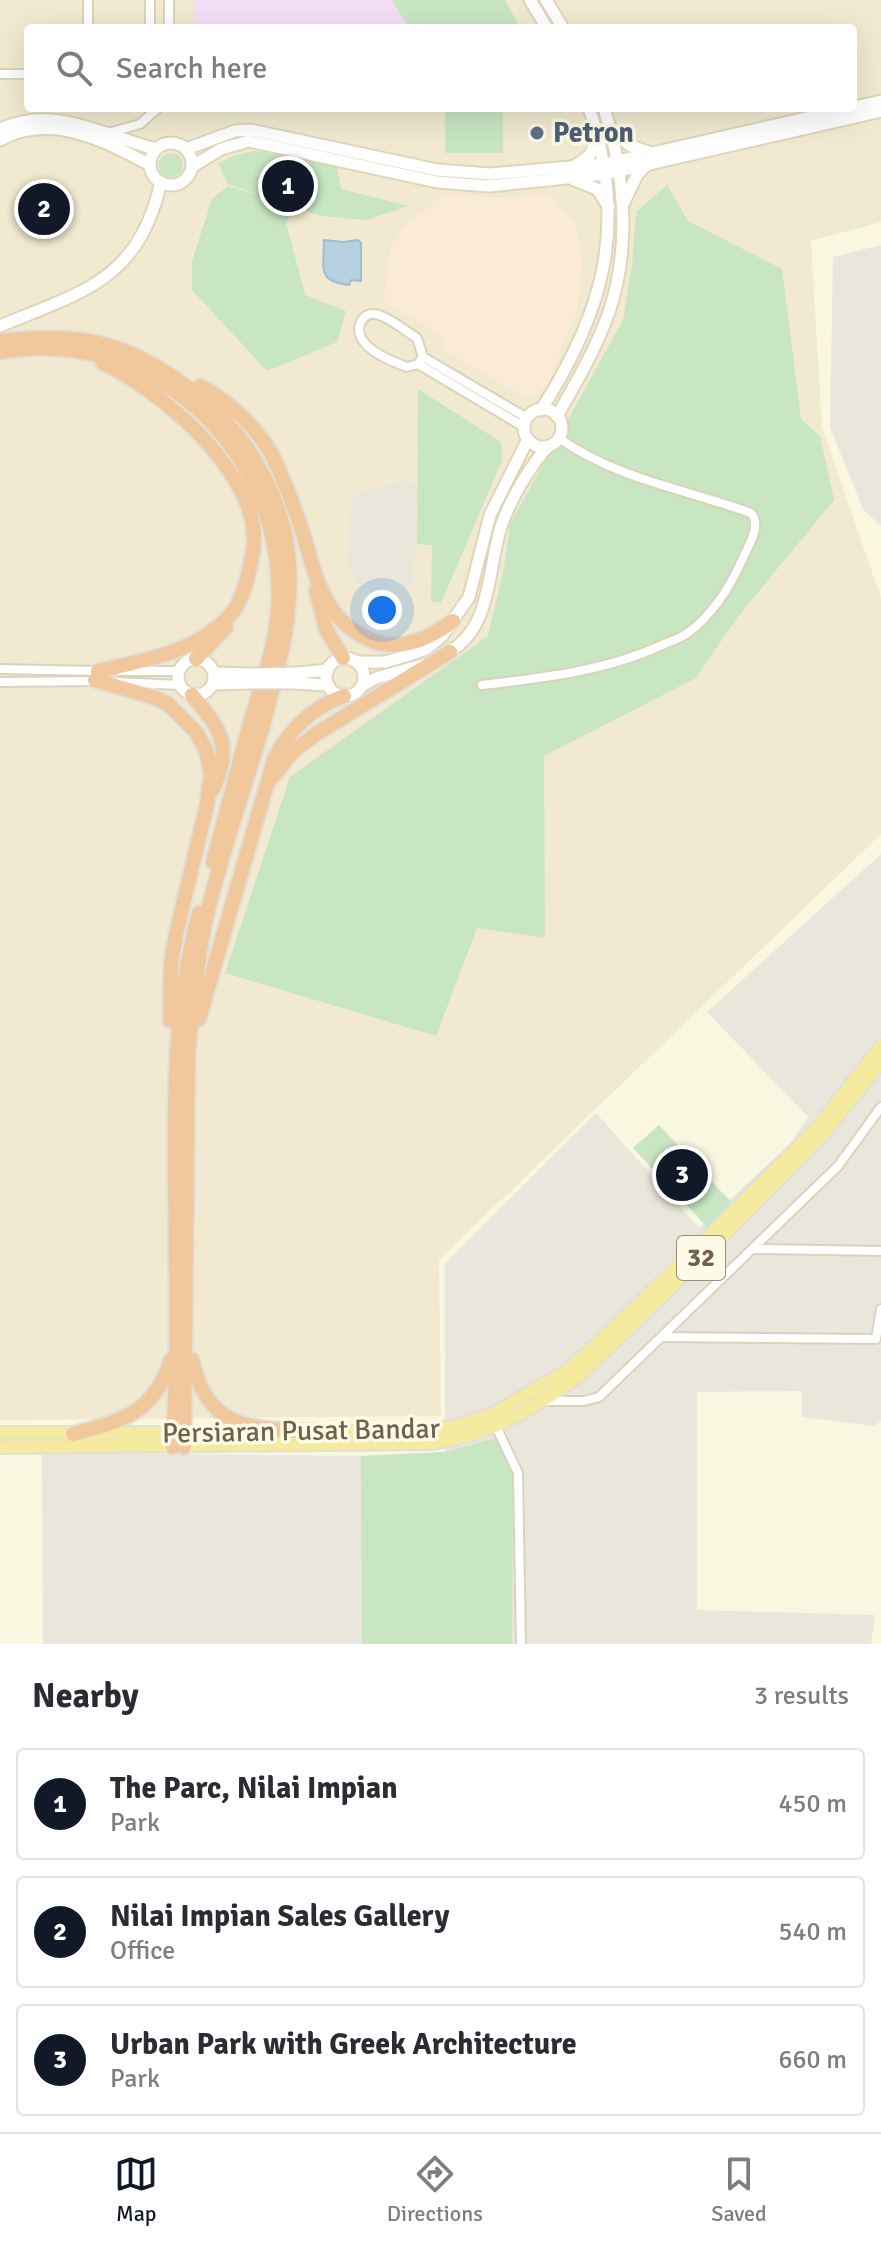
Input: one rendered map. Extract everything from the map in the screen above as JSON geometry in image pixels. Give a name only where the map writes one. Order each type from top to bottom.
[{"type":"highway","points":[[0,341],[41,338],[88,340],[129,352],[207,390],[240,414],[270,451],[291,497],[326,629],[350,660]]},
{"type":"highway","points":[[70,349],[82,357],[104,363],[148,388],[219,458],[247,505],[254,536],[248,575],[225,630],[196,659]]},
{"type":"highway","points":[[0,352],[70,349],[112,358],[131,365],[183,397],[227,439],[254,484],[266,511],[277,555],[278,608],[271,651],[192,939],[181,1003],[173,1129]]},
{"type":"highway","points":[[167,371],[215,408],[246,446],[273,499],[289,554],[283,647],[205,923],[195,990],[188,1054],[179,1441]]},
{"type":"highway","points":[[310,566],[334,613],[347,626],[379,643],[399,645],[415,642],[433,636],[453,621]]},
{"type":"highway","points":[[97,676],[176,651],[199,640],[233,612]]},
{"type":"highway","points":[[265,787],[293,751],[319,732],[450,652]]},
{"type":"highway","points":[[97,676],[156,698],[184,718],[206,750],[211,773],[207,804]]},
{"type":"highway","points":[[192,695],[217,727],[225,748],[223,767],[207,804],[194,850],[171,964],[170,1028],[181,1335],[198,1385],[221,1412],[237,1423],[253,1428],[317,1432]]},
{"type":"highway","points":[[188,1054],[274,760],[295,726],[327,702],[344,696]]},
{"type":"highway","points":[[73,1434],[122,1421],[145,1406],[163,1382],[181,1335]]},
{"type":"main road","points":[[530,0],[545,24]]},
{"type":"main road","points":[[546,0],[561,24]]},
{"type":"main road","points":[[857,107],[881,101]]},
{"type":"main road","points":[[623,206],[637,175],[650,158],[881,111]]},
{"type":"main road","points":[[557,416],[541,410],[533,412],[490,515],[469,597],[442,636],[426,649],[385,662],[334,662],[328,670],[328,685],[334,693],[344,696],[354,694],[376,678],[417,667],[450,652],[479,620],[502,523],[532,464],[554,442],[561,427],[557,416],[609,312],[621,255],[623,206],[590,112]]},
{"type":"main road","points":[[541,410],[589,320],[607,254],[611,131],[605,112]]},
{"type":"main road","points":[[193,166],[221,149],[249,141],[447,184],[489,186],[568,178],[836,112]]},
{"type":"main road","points":[[0,129],[46,119],[66,120],[156,149],[174,143],[186,149],[192,160],[188,177],[179,184],[161,182],[153,175],[150,165],[156,149]]},
{"type":"main road","points":[[0,140],[29,130],[70,130],[118,148],[150,165]]},
{"type":"main road","points":[[186,149],[235,131],[251,130],[464,173],[611,167]]},
{"type":"main road","points":[[611,131],[650,158]]},
{"type":"main road","points":[[575,167],[590,155],[598,135]]},
{"type":"main road","points":[[568,178],[588,183],[597,189],[610,207]]},
{"type":"main road","points":[[0,326],[105,279],[137,246],[152,216],[161,182]]},
{"type":"main road","points":[[526,428],[537,446],[554,442]]},
{"type":"main road","points":[[196,659],[207,663],[213,678],[205,693],[192,695],[179,685],[178,671],[186,662],[196,659]]},
{"type":"main road","points":[[350,660],[364,675],[362,686]]},
{"type":"main road","points":[[296,678],[328,670]]},
{"type":"main road","points":[[213,678],[296,678],[328,685]]},
{"type":"main road","name":"Persiaran Pusat Bandar","points":[[0,1433],[179,1441],[430,1443],[455,1440],[541,1401],[581,1374],[822,1135],[879,1055]]},
{"type":"main road","name":"Persiaran Pusat Bandar","points":[[0,1447],[179,1441],[317,1432],[440,1430],[494,1421],[570,1369],[598,1343],[816,1129],[879,1055]]},
{"type":"street","points":[[88,0],[88,24]]},
{"type":"street","points":[[150,0],[150,24]]},
{"type":"street","points":[[169,0],[169,24]]},
{"type":"street","points":[[0,74],[24,74]]},
{"type":"street","points":[[108,133],[140,124],[154,112]]},
{"type":"street","points":[[137,144],[140,124]]},
{"type":"street","points":[[378,314],[417,338],[420,361],[407,367],[372,349],[361,340],[358,329],[360,321],[378,314]]},
{"type":"street","points":[[420,361],[526,428]]},
{"type":"street","points":[[482,685],[540,678],[614,662],[688,634],[732,582],[756,528],[751,513],[623,473],[554,442]]},
{"type":"street","points":[[0,669],[179,685]]},
{"type":"street","points":[[0,682],[178,671]]},
{"type":"street","points":[[541,1401],[584,1401],[599,1397],[838,1166],[881,1107]]},
{"type":"street","points":[[755,1249],[881,1251]]},
{"type":"street","points":[[663,1337],[876,1339],[881,1309]]},
{"type":"street","points":[[494,1421],[518,1473],[521,1644]]},
{"type":"shaded area","points":[[0,0],[881,0],[881,222],[811,241],[822,427],[881,598],[881,834],[439,1260],[441,1416],[0,1420]]},
{"type":"shaded area","points":[[194,0],[394,0],[408,24],[195,24]]},
{"type":"shaded area","points":[[549,193],[577,226],[582,263],[577,310],[547,386],[528,399],[444,350],[440,334],[384,302],[390,249],[402,228],[445,194],[516,198]]},
{"type":"shaded area","points":[[881,245],[881,526],[863,509],[830,427],[833,257]]},
{"type":"shaded area","points":[[403,481],[417,484],[413,586],[361,588],[348,564],[351,496]]},
{"type":"shaded area","points":[[881,854],[881,1421],[874,1426],[802,1417],[802,1391],[697,1392],[697,1610],[875,1615],[871,1644],[43,1644],[42,1453],[361,1456],[445,1452],[445,1263],[596,1113],[699,1228],[791,1143],[808,1117],[707,1012]]},
{"type":"green space","points":[[392,0],[505,0],[518,24],[407,24]]},
{"type":"green space","points":[[445,112],[503,112],[503,153],[445,153]]},
{"type":"green space","points":[[254,151],[337,167],[341,189],[408,206],[366,220],[321,216],[295,207],[286,222],[305,295],[346,311],[337,342],[267,371],[192,290],[192,261],[212,199],[228,186],[268,198],[228,184],[218,163]]},
{"type":"green space","points":[[171,153],[182,160],[183,165],[176,176],[171,177],[160,170],[159,165],[166,154]]},
{"type":"green space","points":[[667,185],[688,221],[782,269],[801,419],[820,436],[834,500],[736,619],[696,678],[544,756],[545,938],[477,928],[436,1036],[225,973],[290,777],[488,636],[504,567],[510,524],[623,320],[636,212]]},
{"type":"green space","points":[[418,389],[501,442],[502,461],[441,603],[431,601],[432,545],[417,544]]},
{"type":"green space","points":[[659,1125],[731,1202],[707,1227],[633,1148]]},
{"type":"green space","points":[[495,1438],[513,1473],[512,1644],[362,1644],[361,1456],[445,1452]]},
{"type":"water","points":[[324,240],[358,240],[361,243],[361,281],[351,280],[349,285],[327,276],[323,265]]},
{"type":"place","name":"Petron","points":[[537,133]]},
{"type":"place","name":"The Parc, Nilai Impian","points":[[288,186]]},
{"type":"place","name":"Nilai Impian Sales Gallery","points":[[44,209]]},
{"type":"place","name":"Urban Park with Greek Architecture","points":[[682,1175]]}]
